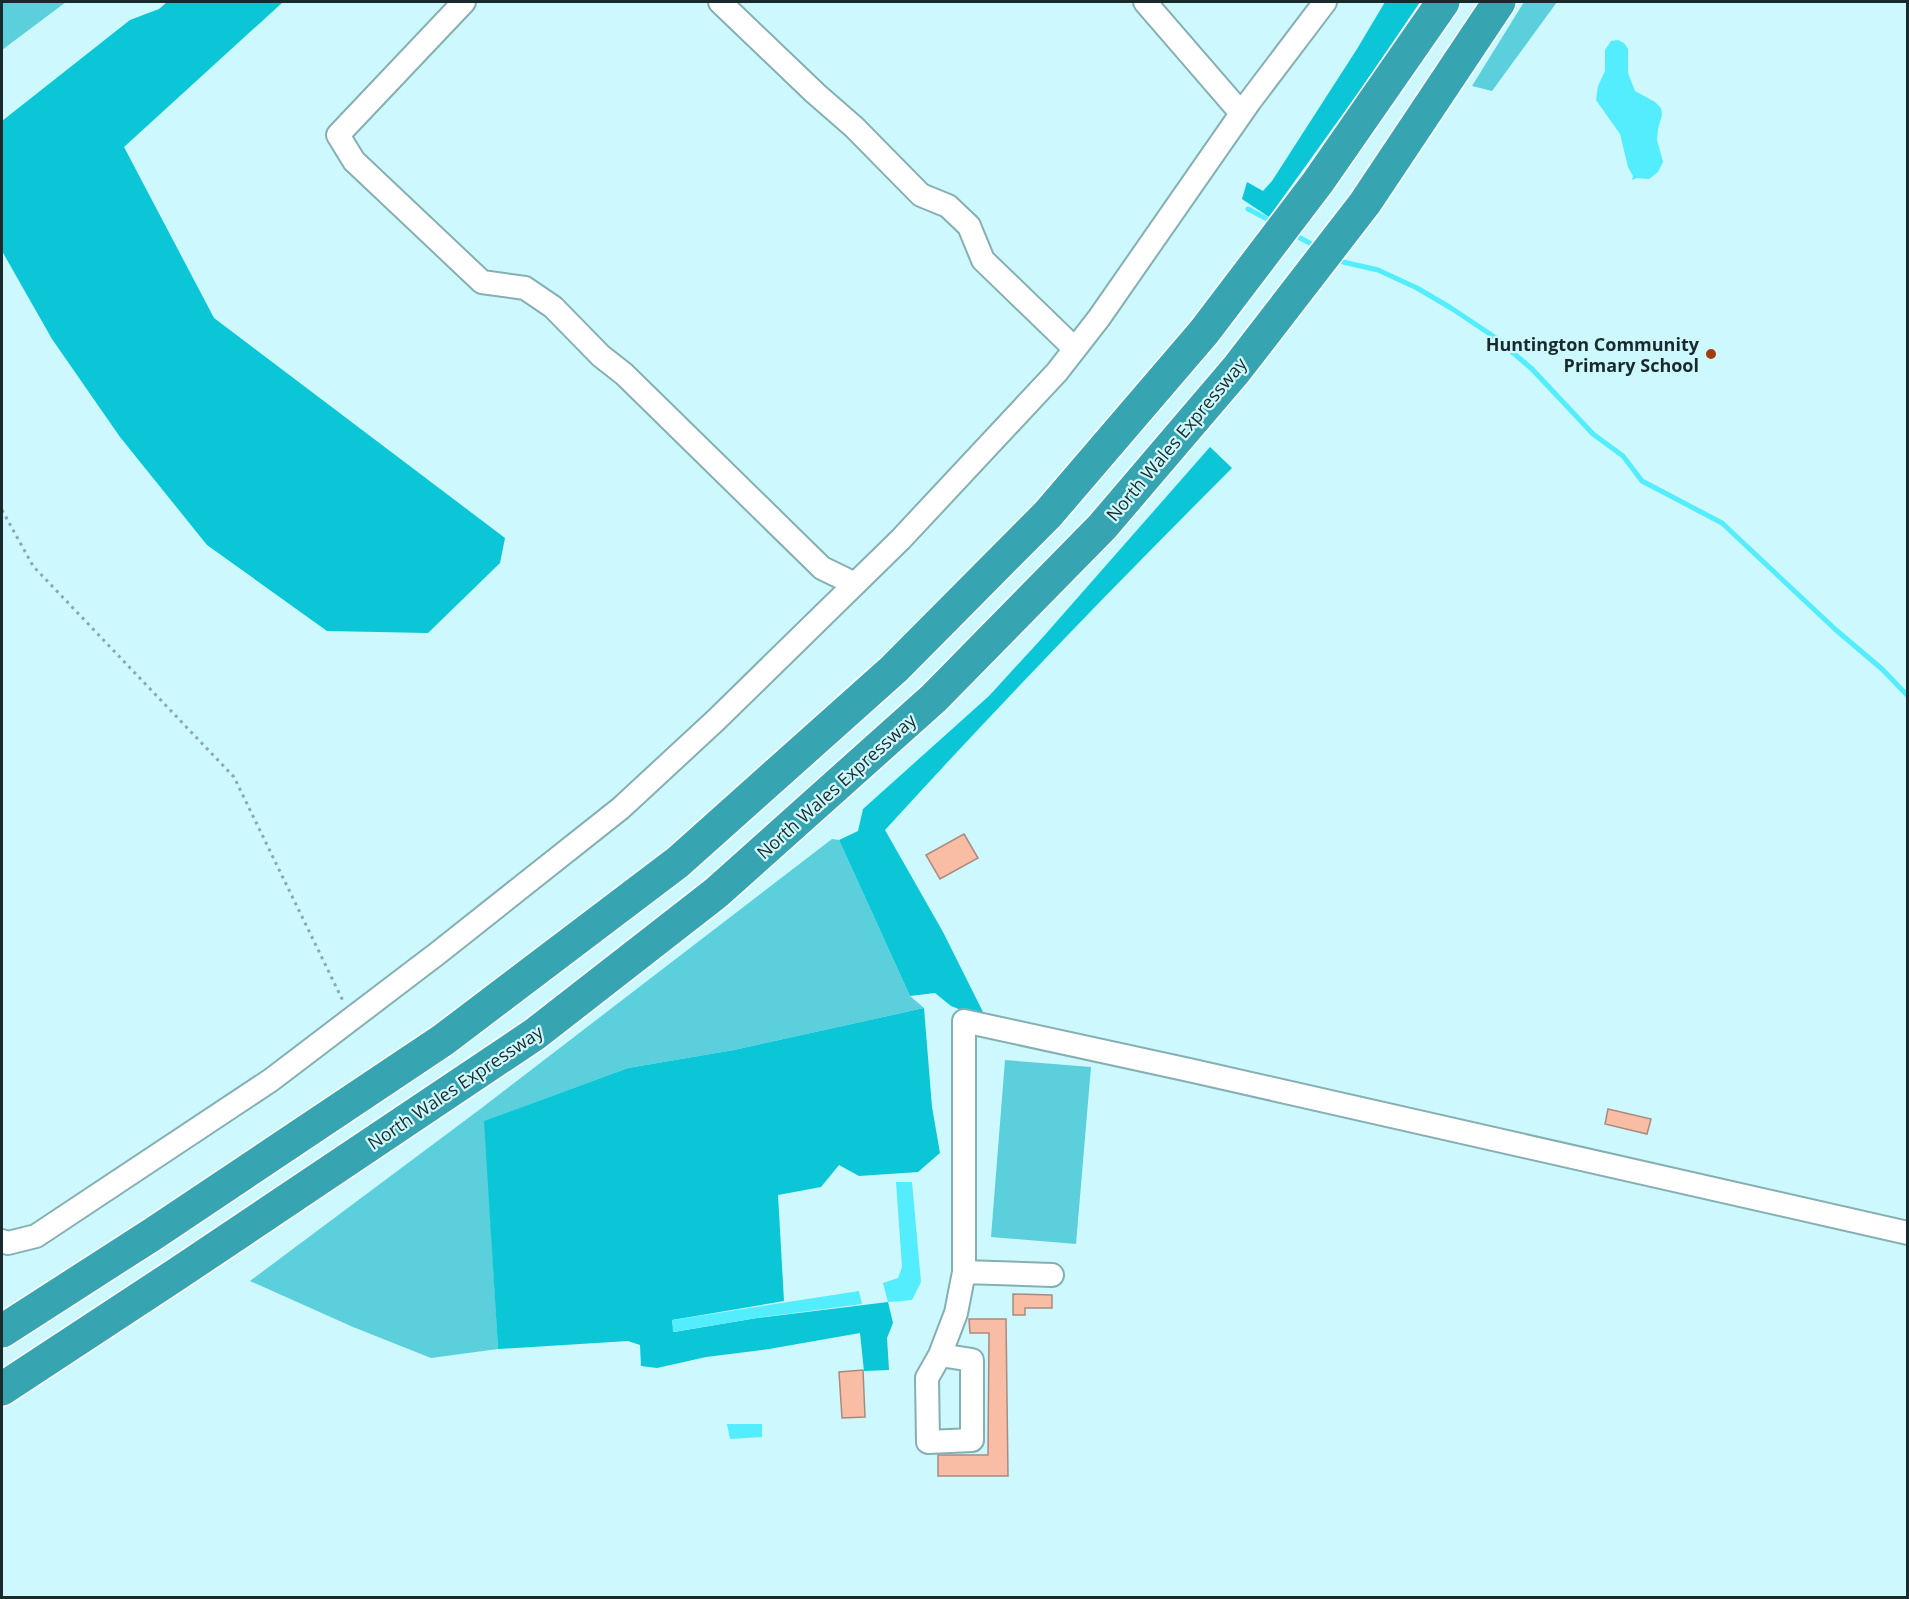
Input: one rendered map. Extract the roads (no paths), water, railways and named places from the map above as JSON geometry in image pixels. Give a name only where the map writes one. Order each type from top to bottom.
[{"type":"highway","points":[[2,1331],[153,1234],[443,1040],[678,862],[894,669],[1048,514],[1204,332],[1288,223],[1443,2]]},
{"type":"highway","name":"North Wales Expressway","points":[[2,1389],[187,1268],[535,1034],[716,893],[934,698],[1102,527],[1236,370],[1335,245],[1499,2]]},
{"type":"lane","points":[[464,2],[338,135],[354,161],[482,282],[525,288],[553,307],[822,568],[855,584]]},
{"type":"lane","points":[[720,2],[814,93],[854,127],[921,195],[948,206],[969,226],[983,260],[1075,349]]},
{"type":"lane","points":[[1145,2],[1241,113]]},
{"type":"lane","points":[[2,1241],[8,1243],[36,1236],[271,1080],[438,953],[621,808],[717,720],[916,522],[1057,372],[1099,318],[1319,4]]},
{"type":"lane","points":[[940,1355],[956,1313],[964,1272],[964,1021],[1908,1233]]},
{"type":"lane","points":[[964,1272],[1052,1275]]},
{"type":"waterway","points":[[1248,209],[1273,222]]},
{"type":"waterway","points":[[1291,233],[1317,247]]},
{"type":"waterway","points":[[1336,258],[1343,262],[1378,270],[1417,288],[1496,338],[1532,369],[1593,434],[1623,456],[1642,481],[1722,523],[1836,630],[1882,669],[1908,696]]},
{"type":"place","name":"Huntington Community Primary School","points":[[1711,354]]}]
